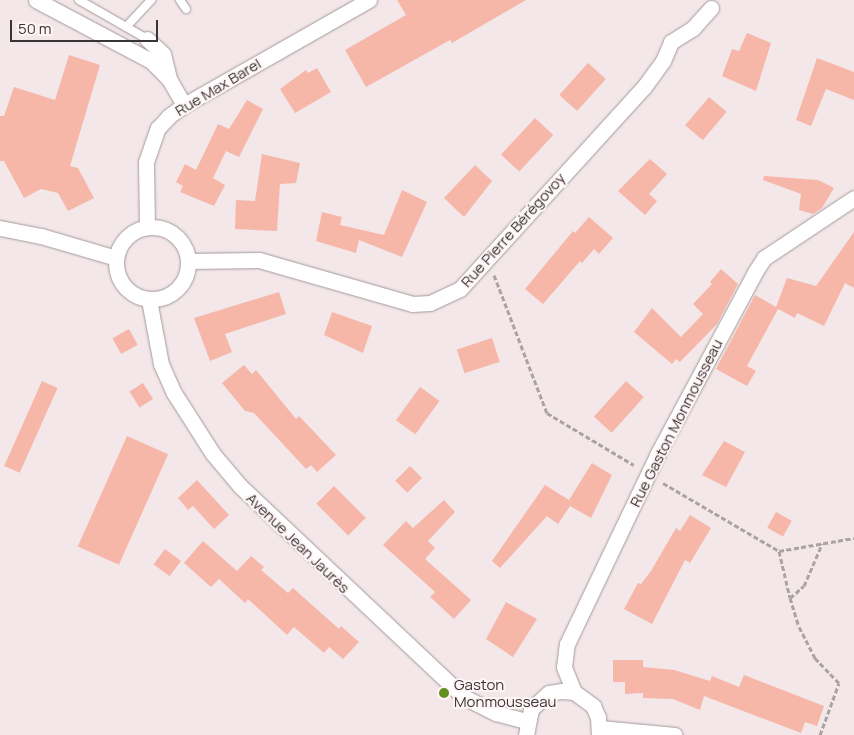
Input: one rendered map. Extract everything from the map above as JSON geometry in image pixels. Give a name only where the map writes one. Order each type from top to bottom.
[{"type":"street","points":[[36,0],[152,61],[169,79],[184,105]]},
{"type":"street","name":"Rue Max Barel","points":[[147,227],[144,183],[150,145],[158,128],[184,105],[369,0]]},
{"type":"street","name":"Rue Pierre Bérégovoy","points":[[189,261],[259,260],[412,304],[430,302],[460,289],[644,87],[663,61],[671,42],[693,28],[711,8]]},
{"type":"street","points":[[147,39],[163,54],[169,79]]},
{"type":"street","name":"Rue Gaston Monmousseau","points":[[574,692],[564,667],[567,644],[648,474],[764,258],[854,198]]},
{"type":"street","points":[[147,227],[162,228],[175,234],[183,242],[189,261],[188,274],[173,293],[149,300],[126,289],[117,275],[116,258],[130,234],[147,227]]},
{"type":"street","points":[[0,228],[41,236],[116,258]]},
{"type":"street","name":"Avenue Jean Jaurès","points":[[149,300],[161,364],[174,393],[213,454],[240,486],[464,697],[526,728]]},
{"type":"street","points":[[526,728],[530,709],[550,693],[574,692],[593,706],[600,732],[676,735]]},
{"type":"lane","points":[[79,0],[147,39]]},
{"type":"lane","points":[[126,27],[151,0]]},
{"type":"lane","points":[[180,0],[186,9]]},
{"type":"path","points":[[483,264],[495,276],[547,413],[779,552],[854,538]]},
{"type":"path","points":[[790,598],[804,586],[822,544]]},
{"type":"path","points":[[779,552],[798,624],[815,658],[839,682],[820,735]]},
{"type":"building","points":[[397,0],[526,0],[452,43],[450,40],[366,87],[345,50],[406,15]]},
{"type":"building","points":[[747,33],[771,43],[756,91],[722,76],[732,49],[739,51]]},
{"type":"building","points":[[69,55],[100,65],[70,166],[78,168],[94,198],[68,211],[58,193],[41,189],[24,198],[4,161],[0,161],[0,116],[4,116],[14,87],[55,100]]},
{"type":"building","points":[[817,58],[854,72],[854,100],[826,89],[811,126],[796,120]]},
{"type":"building","points":[[588,63],[606,79],[577,111],[559,95]]},
{"type":"building","points":[[317,68],[331,92],[295,113],[280,89],[306,70],[308,73]]},
{"type":"building","points":[[709,97],[727,112],[703,140],[685,125]]},
{"type":"building","points":[[247,100],[263,109],[239,157],[226,151],[213,178],[225,185],[214,206],[180,192],[183,186],[176,182],[185,164],[196,170],[218,124],[229,129]]},
{"type":"building","points":[[535,118],[553,135],[519,172],[501,155]]},
{"type":"building","points":[[262,154],[300,163],[296,183],[280,184],[277,231],[235,229],[236,200],[255,201]]},
{"type":"building","points":[[650,159],[667,174],[649,194],[657,201],[645,215],[618,191]]},
{"type":"building","points":[[475,165],[492,181],[464,217],[444,198]]},
{"type":"building","points":[[764,176],[818,180],[834,188],[822,208],[813,214],[799,210],[801,194],[763,180]]},
{"type":"building","points":[[402,190],[427,202],[402,257],[359,240],[356,253],[316,241],[322,212],[342,217],[340,225],[384,235]]},
{"type":"building","points":[[589,217],[613,238],[599,254],[594,249],[582,263],[580,261],[543,304],[525,289],[573,231],[575,233]]},
{"type":"building","points":[[854,232],[854,288],[845,283],[824,326],[797,313],[795,318],[778,309],[747,366],[756,371],[747,386],[716,369],[755,295],[776,307],[787,278],[816,286]]},
{"type":"building","points":[[721,269],[738,284],[717,324],[680,362],[676,359],[672,364],[634,332],[652,308],[681,337],[703,314],[693,304],[712,284],[710,282]]},
{"type":"building","points":[[279,292],[286,314],[225,334],[232,352],[210,361],[194,318]]},
{"type":"building","points":[[332,312],[372,326],[363,353],[324,335]]},
{"type":"building","points":[[129,329],[138,345],[121,354],[112,338]]},
{"type":"building","points":[[492,338],[500,362],[465,373],[457,349]]},
{"type":"building","points":[[244,365],[252,374],[256,370],[296,419],[299,416],[336,455],[317,472],[311,465],[306,469],[254,413],[245,411],[222,383]]},
{"type":"building","points":[[42,381],[58,388],[20,473],[4,466]]},
{"type":"building","points":[[626,381],[644,397],[612,433],[594,417]]},
{"type":"building","points":[[143,383],[153,399],[139,408],[129,391]]},
{"type":"building","points":[[420,387],[439,401],[415,434],[396,420]]},
{"type":"building","points":[[127,436],[168,454],[119,565],[78,547]]},
{"type":"building","points":[[724,441],[745,452],[726,487],[702,475]]},
{"type":"building","points":[[592,463],[612,475],[591,518],[570,506],[558,524],[547,516],[500,568],[492,561],[545,485],[569,500]]},
{"type":"building","points":[[410,466],[422,478],[407,493],[395,481]]},
{"type":"building","points":[[197,480],[229,515],[214,529],[193,506],[188,510],[178,498]]},
{"type":"building","points":[[334,486],[366,518],[348,535],[316,504]]},
{"type":"building","points":[[444,500],[455,512],[428,541],[435,548],[425,559],[471,600],[454,619],[430,597],[435,592],[383,545],[406,521],[413,528]]},
{"type":"building","points":[[776,512],[792,521],[783,536],[767,528]]},
{"type":"building","points":[[690,515],[711,528],[690,563],[685,560],[652,624],[624,609],[638,583],[641,584],[651,571],[676,528],[680,531]]},
{"type":"building","points":[[203,541],[237,571],[251,556],[264,567],[261,570],[288,593],[293,588],[339,629],[341,626],[359,642],[343,659],[329,647],[324,653],[294,627],[287,635],[248,599],[245,603],[219,579],[211,587],[184,563]]},
{"type":"building","points":[[165,549],[181,561],[170,576],[154,564]]},
{"type":"building","points":[[506,602],[537,619],[513,657],[486,639]]},
{"type":"building","points":[[613,660],[643,660],[643,667],[674,670],[710,681],[712,676],[739,687],[744,675],[824,706],[817,726],[805,722],[801,733],[704,696],[700,710],[673,699],[643,698],[643,693],[625,694],[625,682],[613,682]]},
{"type":"place","name":"Gaston Monmousseau","points":[[444,693]]}]
